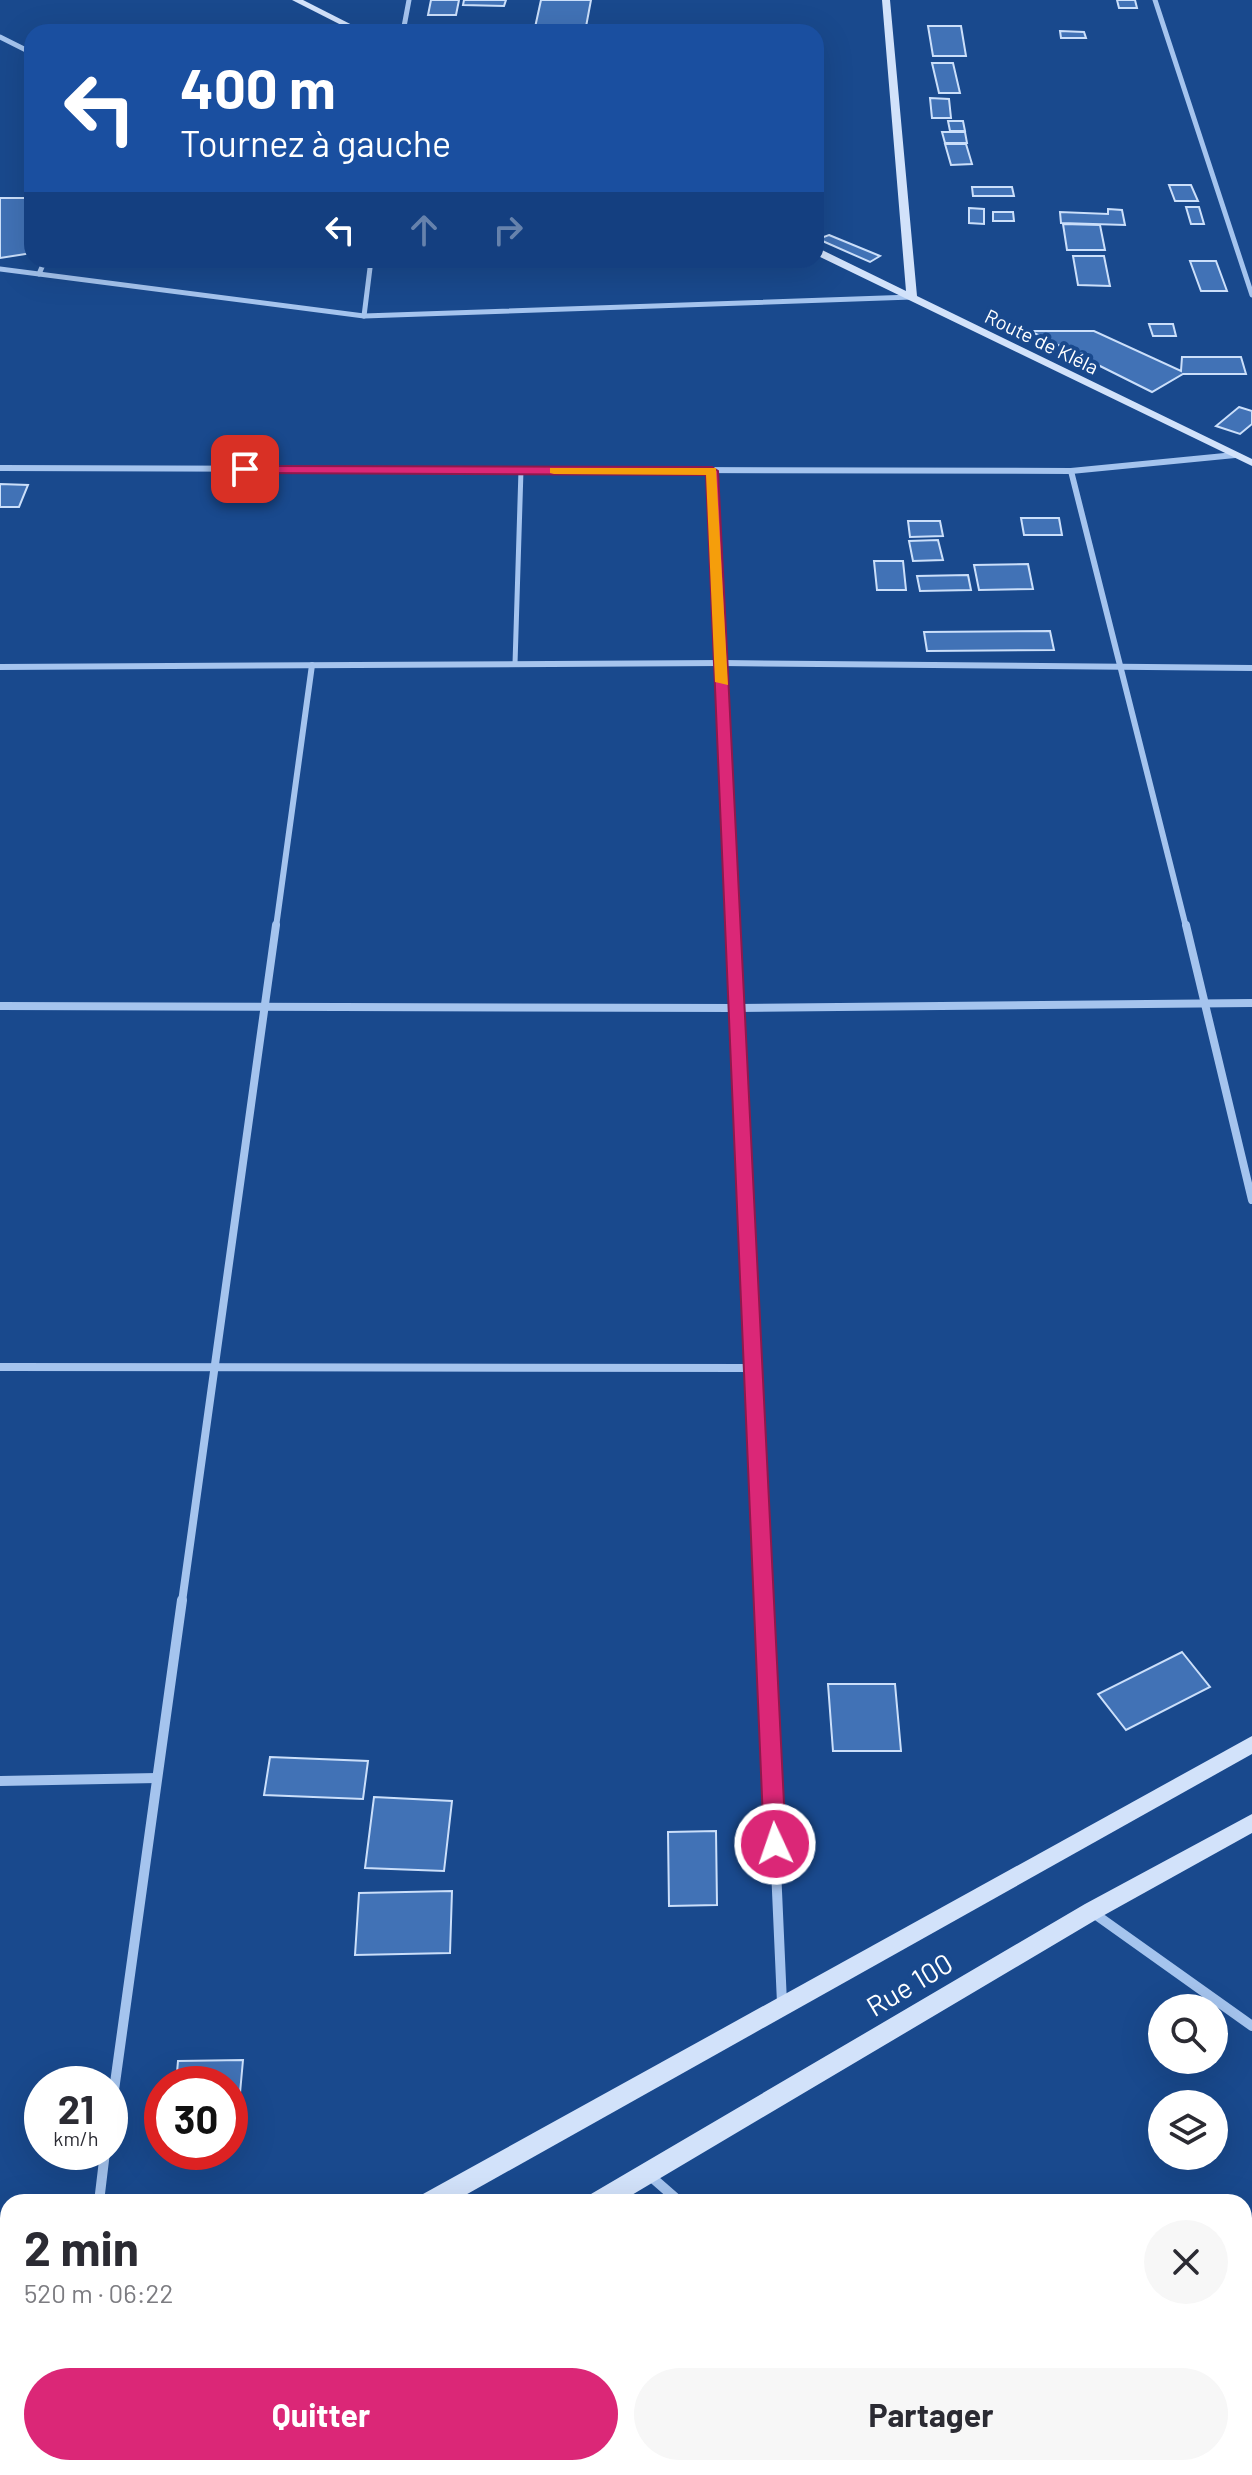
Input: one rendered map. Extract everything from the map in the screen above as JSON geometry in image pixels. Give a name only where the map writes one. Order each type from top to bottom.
[{"type":"street","points":[[296,0],[346,24]]},
{"type":"street","points":[[404,24],[409,0]]},
{"type":"street","points":[[0,269],[364,316],[912,297],[886,0]]},
{"type":"street","points":[[1155,0],[1252,295]]},
{"type":"street","points":[[0,37],[24,49]]},
{"type":"street","name":"Route de Kléla","points":[[824,255],[1252,463]]},
{"type":"street","points":[[39,274],[42,268]]},
{"type":"street","points":[[364,316],[370,268]]},
{"type":"street","points":[[0,468],[1071,471],[1235,455]]},
{"type":"street","points":[[712,471],[782,2003]]},
{"type":"street","points":[[1071,471],[1206,1004],[1252,1200]]},
{"type":"street","points":[[0,667],[722,663],[1252,668]]},
{"type":"street","points":[[117,2066],[312,665]]},
{"type":"street","points":[[0,1006],[737,1008],[1252,1003]]},
{"type":"street","points":[[0,1367],[752,1368]]},
{"type":"street","points":[[445,2194],[782,2003],[1252,1744]]},
{"type":"street","points":[[0,1781],[157,1778]]},
{"type":"street","name":"Rue 100","points":[[613,2194],[1092,1911],[1252,1823]]},
{"type":"street","points":[[1092,1911],[1252,2026]]},
{"type":"street","points":[[100,2194],[103,2170]]},
{"type":"street","points":[[648,2174],[671,2194]]},
{"type":"lane","points":[[515,664],[521,470]]},
{"type":"building","points":[[431,0],[459,0],[456,15],[428,15]]},
{"type":"building","points":[[464,0],[506,0],[504,6],[463,5]]},
{"type":"building","points":[[541,0],[591,0],[586,24],[536,24]]},
{"type":"building","points":[[1117,0],[1135,0],[1137,8],[1119,8]]},
{"type":"building","points":[[928,26],[961,26],[966,56],[933,56]]},
{"type":"building","points":[[1060,31],[1084,32],[1086,38],[1061,38]]},
{"type":"building","points":[[932,63],[953,63],[960,93],[939,93]]},
{"type":"building","points":[[930,98],[949,99],[951,118],[932,118]]},
{"type":"building","points":[[948,121],[963,121],[965,131],[950,131]]},
{"type":"building","points":[[942,132],[965,132],[967,143],[945,143]]},
{"type":"building","points":[[945,144],[966,144],[972,164],[951,165]]},
{"type":"building","points":[[1169,185],[1191,185],[1198,201],[1175,201]]},
{"type":"building","points":[[972,187],[1012,187],[1014,196],[973,196]]},
{"type":"building","points":[[0,198],[24,198],[24,254],[0,258]]},
{"type":"building","points":[[1186,207],[1199,207],[1204,224],[1191,224]]},
{"type":"building","points":[[969,208],[984,209],[984,224],[969,223]]},
{"type":"building","points":[[1108,209],[1122,210],[1125,225],[1061,223],[1060,212],[1108,214]]},
{"type":"building","points":[[993,212],[1013,212],[1014,221],[993,221]]},
{"type":"building","points":[[1063,224],[1100,225],[1105,250],[1067,250]]},
{"type":"building","points":[[829,235],[880,256],[870,262],[824,242],[824,237]]},
{"type":"building","points":[[1073,256],[1104,256],[1110,286],[1078,285]]},
{"type":"building","points":[[1190,261],[1216,261],[1227,291],[1201,291]]},
{"type":"building","points":[[1149,324],[1173,324],[1176,336],[1153,336]]},
{"type":"building","points":[[1030,331],[1094,331],[1181,371],[1182,357],[1241,357],[1246,374],[1183,374],[1152,392]]},
{"type":"building","points":[[1239,407],[1252,411],[1252,424],[1240,434],[1216,426]]},
{"type":"building","points":[[0,484],[28,485],[19,507],[0,507]]},
{"type":"building","points":[[1021,518],[1059,518],[1062,535],[1024,535]]},
{"type":"building","points":[[908,521],[940,521],[943,536],[910,537]]},
{"type":"building","points":[[938,540],[943,560],[913,561],[909,541]]},
{"type":"building","points":[[874,561],[903,561],[906,590],[877,590]]},
{"type":"building","points":[[1028,564],[1033,589],[979,590],[974,565]]},
{"type":"building","points":[[968,575],[971,590],[920,591],[917,576]]},
{"type":"building","points":[[1050,631],[1054,650],[927,651],[924,632]]},
{"type":"building","points":[[1182,1652],[1210,1687],[1126,1730],[1098,1694]]},
{"type":"building","points":[[828,1684],[895,1684],[901,1751],[833,1751]]},
{"type":"building","points":[[270,1757],[368,1761],[363,1799],[264,1795]]},
{"type":"building","points":[[374,1797],[452,1801],[444,1871],[365,1868]]},
{"type":"building","points":[[716,1831],[717,1905],[669,1906],[668,1832]]},
{"type":"building","points":[[452,1891],[450,1953],[355,1955],[359,1893]]},
{"type":"building","points":[[243,2060],[242,2066],[178,2066],[178,2061]]},
{"type":"slow traffic","points":[[554,470],[712,471],[722,682]]},
{"type":"route","points":[[245,469],[712,471],[775,1844]]}]
